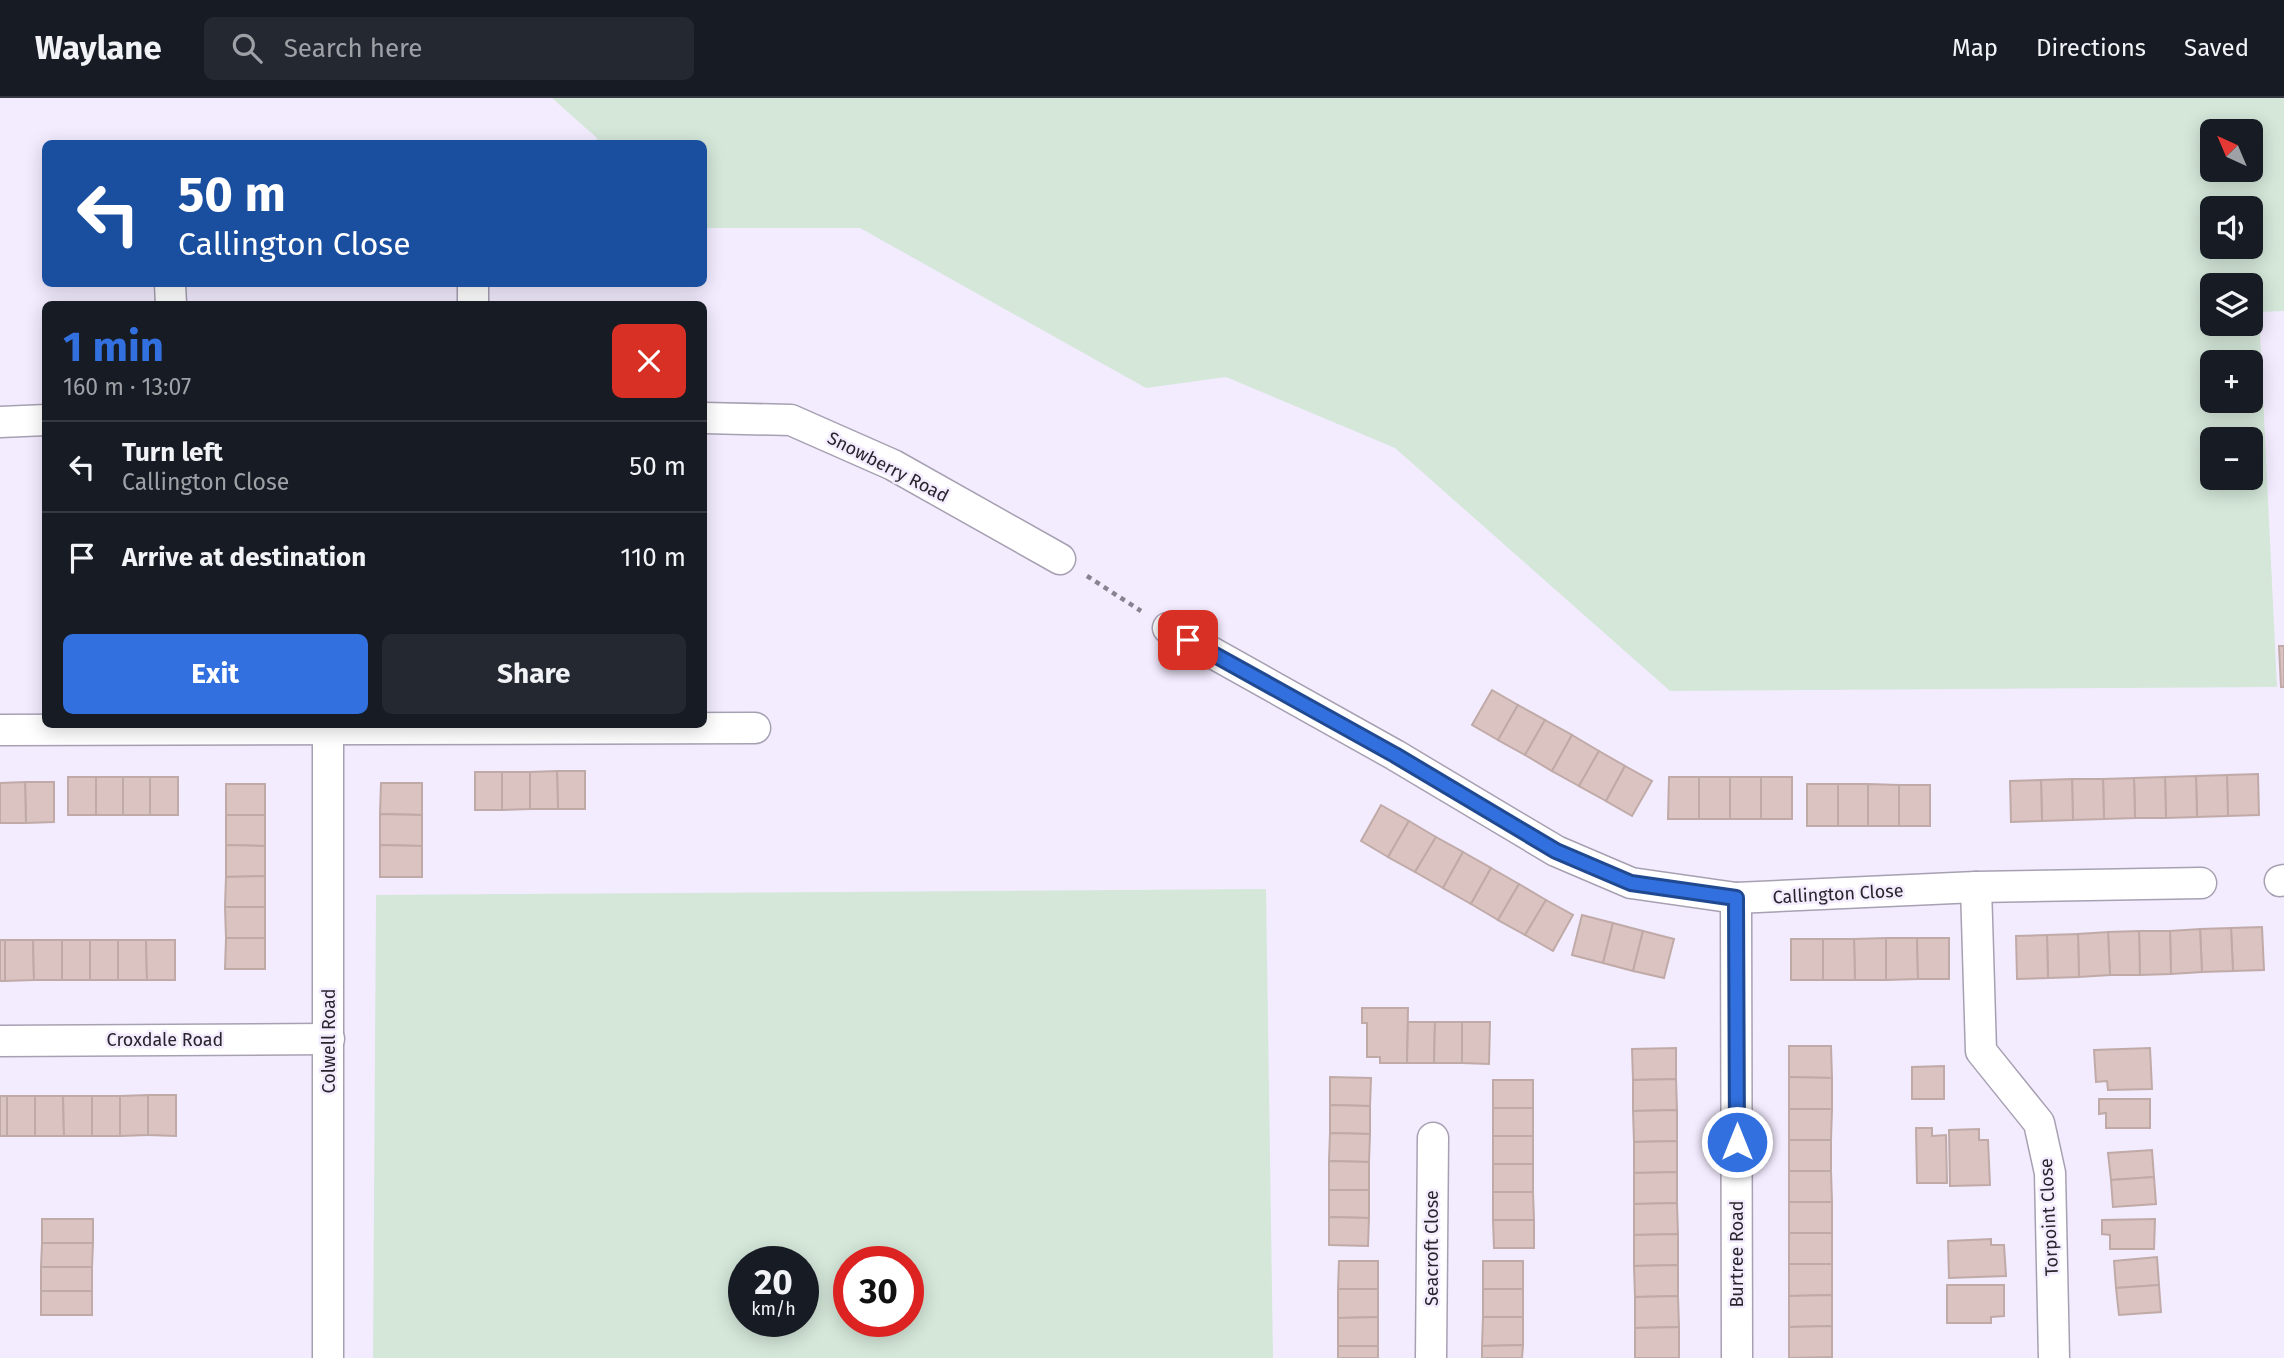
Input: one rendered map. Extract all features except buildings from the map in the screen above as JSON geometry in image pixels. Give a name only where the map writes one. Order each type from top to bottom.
[{"type":"street","name":"Snowberry Road","points":[[707,418],[791,420],[893,466],[1060,559]]},
{"type":"street","points":[[0,422],[42,420]]},
{"type":"street","name":"Callington Close","points":[[1168,628],[1395,755],[1556,851],[1631,883],[1736,898],[1976,887],[2201,883]]},
{"type":"street","points":[[0,730],[219,728]]},
{"type":"street","name":"Colwell Road","points":[[328,728],[328,1358]]},
{"type":"street","points":[[542,728],[755,729]]},
{"type":"street","name":"Torpoint Close","points":[[1976,887],[1981,1051],[2039,1123],[2050,1173],[2054,1358]]},
{"type":"street","name":"Burtree Road","points":[[1736,898],[1737,1358]]},
{"type":"street","name":"Croxdale Road","points":[[0,1041],[329,1039]]},
{"type":"street","name":"Seacroft Close","points":[[1431,1358],[1433,1138]]},
{"type":"path","points":[[1060,559],[1168,628]]},
{"type":"green space","points":[[552,98],[2284,98],[2284,311],[2263,312],[2263,273],[2200,273],[2200,336],[2260,336],[2261,350],[2200,350],[2200,413],[2263,413],[2263,395],[2277,687],[1670,691],[1395,448],[1226,377],[1146,388],[860,228],[707,228],[707,140],[597,140]]},
{"type":"green space","points":[[1266,889],[1273,1358],[373,1358],[376,895]]},
{"type":"route","points":[[1188,640],[1395,755],[1556,851],[1631,883],[1736,898],[1737,1142]]}]
